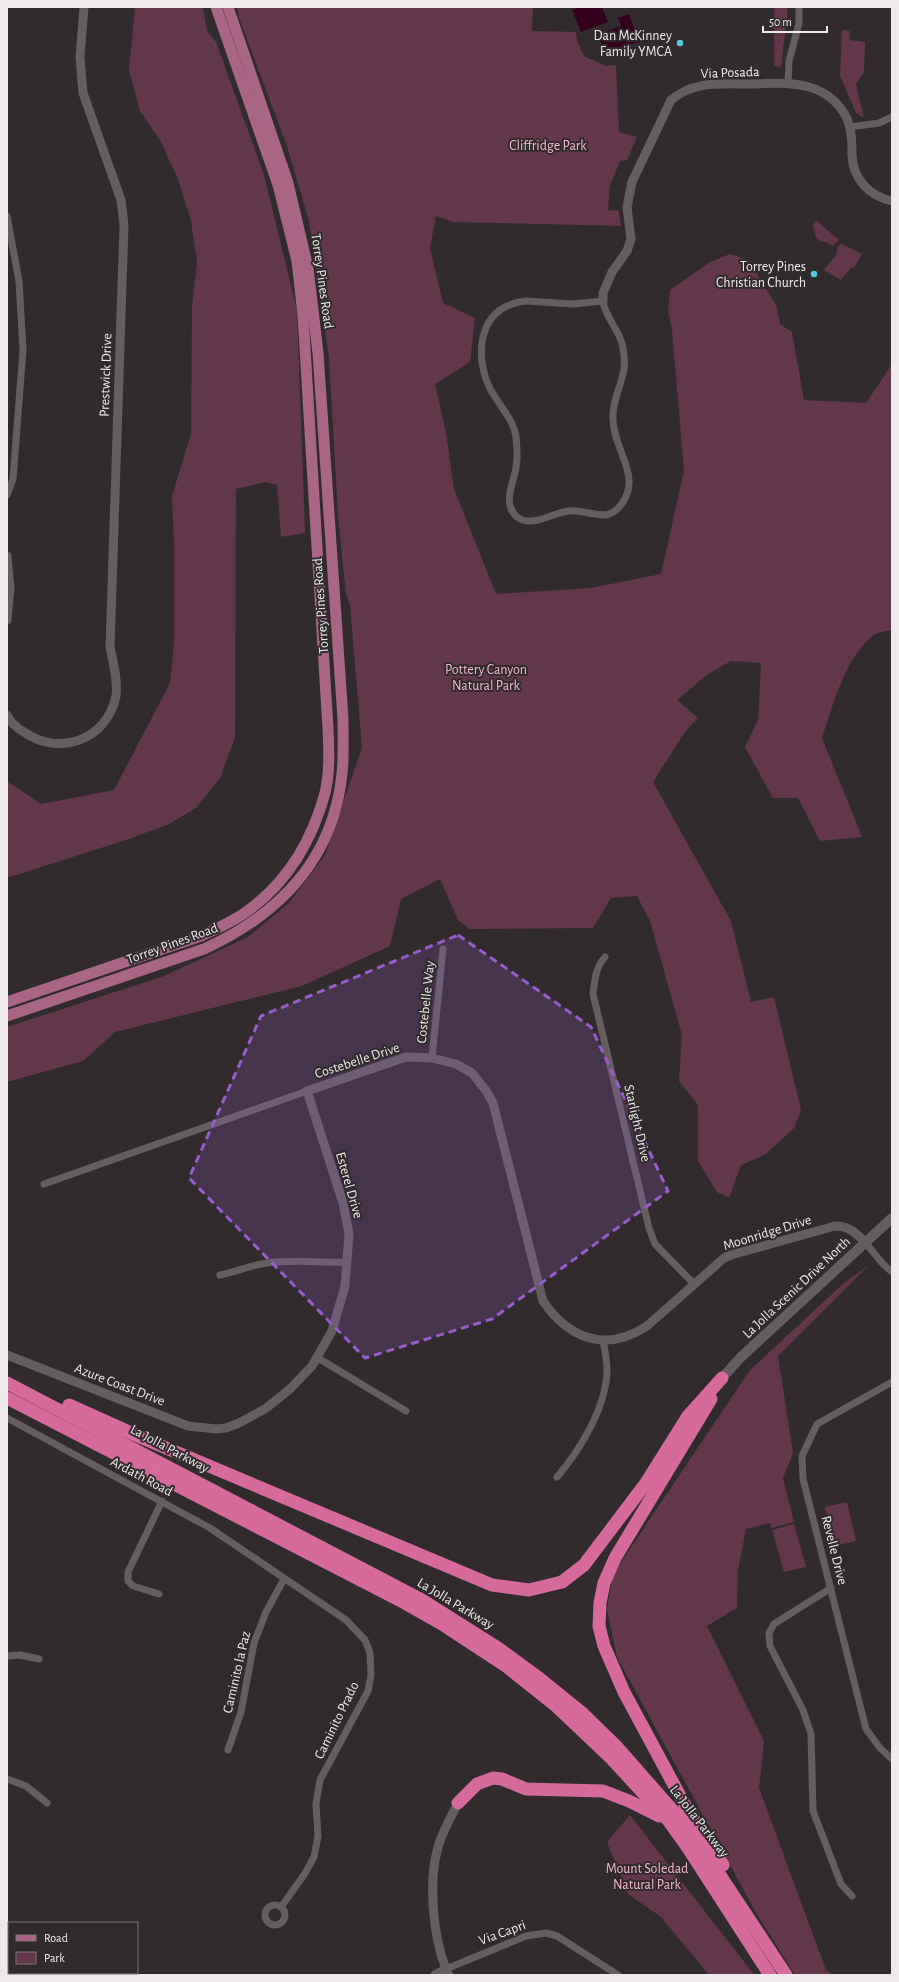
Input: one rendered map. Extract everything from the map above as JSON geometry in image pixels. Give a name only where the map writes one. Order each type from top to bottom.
[{"type":"highway","points":[[7,1379],[492,1585],[529,1590],[562,1582],[584,1565],[646,1483],[688,1416],[722,1378]]},
{"type":"highway","points":[[722,1378],[615,1558],[604,1583],[600,1603],[599,1626],[604,1646],[624,1692],[688,1809],[739,1890],[752,1925]]},
{"type":"highway","name":"La Jolla Parkway","points":[[7,1382],[339,1555],[422,1600],[498,1648],[581,1712],[617,1747],[681,1820],[714,1865],[786,1975]]},
{"type":"highway","name":"La Jolla Parkway","points":[[7,1398],[386,1592],[442,1624],[506,1666],[556,1706],[612,1758],[668,1820],[729,1909],[770,1975]]},
{"type":"highway","points":[[458,1802],[477,1784],[493,1778],[506,1780],[526,1790],[603,1792],[643,1807],[668,1820]]},
{"type":"main road","name":"Torrey Pines Road","points":[[7,1002],[201,936],[246,913],[274,888],[298,858],[308,839],[325,792],[329,759],[328,730],[303,315],[297,261],[278,185],[216,7]]},
{"type":"main road","name":"Torrey Pines Road","points":[[7,1016],[204,949],[232,936],[250,925],[289,893],[308,868],[325,839],[338,799],[343,761],[343,719],[318,353],[308,268],[288,183],[228,7]]},
{"type":"main road","name":"La Jolla Scenic Drive North","points":[[722,1378],[745,1353],[892,1218]]},
{"type":"street","name":"Prestwick Drive","points":[[7,715],[18,728],[35,740],[49,744],[64,744],[84,738],[100,726],[110,712],[116,695],[115,673],[110,647],[124,225],[121,200],[83,93],[80,56],[84,7]]},
{"type":"street","points":[[788,84],[789,61],[799,23],[799,7]]},
{"type":"street","name":"Via Posada","points":[[603,301],[603,294],[612,272],[627,251],[631,239],[627,207],[632,182],[671,100],[682,91],[699,86],[715,84],[788,84],[810,87],[824,93],[840,108],[850,127],[852,160],[858,178],[871,193],[892,201]]},
{"type":"street","points":[[850,127],[879,123],[892,117]]},
{"type":"street","points":[[7,216],[19,281],[23,350],[13,479],[7,495]]},
{"type":"street","points":[[526,301],[573,304],[603,301],[604,309],[623,346],[624,369],[614,398],[612,420],[615,434],[630,477],[628,494],[619,508],[607,515],[572,510],[557,512],[531,522],[517,517],[511,510],[508,501],[517,466],[516,435],[510,418],[494,396],[482,367],[481,339],[488,322],[503,308],[513,303],[526,301]]},
{"type":"street","points":[[7,556],[10,588],[7,620]]},
{"type":"street","name":"Costebelle Way","points":[[432,1058],[443,949]]},
{"type":"street","name":"Starlight Drive","points":[[605,957],[595,973],[593,994],[649,1228],[656,1244],[694,1284]]},
{"type":"street","name":"Costebelle Drive","points":[[44,1184],[406,1057],[432,1058],[456,1064],[472,1073],[488,1092],[493,1103],[543,1301],[554,1317],[566,1327],[580,1335],[603,1340]]},
{"type":"street","name":"Esterel Drive","points":[[226,1428],[265,1409],[290,1389],[318,1358],[332,1331],[345,1286],[349,1234],[343,1203],[307,1091]]},
{"type":"street","name":"Moonridge Drive","points":[[603,1340],[614,1340],[634,1335],[647,1326],[724,1258],[731,1254],[835,1226],[844,1226],[865,1242]]},
{"type":"street","points":[[865,1242],[883,1264],[892,1272]]},
{"type":"street","points":[[220,1275],[266,1263],[292,1261],[315,1263],[347,1262]]},
{"type":"street","points":[[557,1477],[572,1459],[592,1423],[604,1389],[607,1370],[603,1340]]},
{"type":"street","name":"Azure Coast Drive","points":[[7,1354],[188,1426],[216,1429],[226,1428]]},
{"type":"street","points":[[318,1358],[406,1411]]},
{"type":"street","name":"Revelle Drive","points":[[892,1382],[817,1424],[802,1456],[803,1479],[866,1729],[880,1748],[892,1759]]},
{"type":"street","name":"Ardath Road","points":[[7,1418],[210,1528],[260,1564]]},
{"type":"street","points":[[159,1594],[133,1586],[128,1581],[128,1572],[162,1501]]},
{"type":"street","name":"Caminito Prado","points":[[260,1564],[346,1620],[365,1640],[370,1653],[368,1691],[320,1780],[316,1804],[318,1836],[314,1857],[304,1875],[281,1907]]},
{"type":"street","name":"Caminito la Paz","points":[[228,1750],[241,1712],[254,1643],[266,1612],[284,1579]]},
{"type":"street","points":[[831,1588],[774,1624],[769,1633],[769,1639],[770,1646],[803,1710],[811,1734],[813,1811],[841,1884],[852,1896]]},
{"type":"street","points":[[7,1656],[20,1655],[39,1660]]},
{"type":"street","points":[[7,1779],[26,1786],[47,1802]]},
{"type":"street","points":[[448,1972],[442,1958],[434,1922],[434,1880],[437,1848],[458,1802]]},
{"type":"street","name":"Via Capri","points":[[435,1975],[448,1972],[526,1936],[546,1933],[557,1936],[618,1975]]},
{"type":"highlighted area","points":[[458,935],[591,1027],[668,1191],[492,1319],[365,1358],[189,1178],[261,1016]]},
{"type":"green space","points":[[135,7],[203,7],[207,31],[216,42],[264,175],[297,310],[305,533],[281,537],[277,485],[266,482],[236,489],[235,738],[220,778],[196,808],[169,824],[129,839],[7,878],[7,781],[41,804],[114,790],[170,683],[174,642],[174,544],[172,496],[191,434],[192,308],[197,261],[191,221],[178,179],[160,140],[140,111],[129,70]]},
{"type":"green space","points":[[237,7],[533,7],[532,31],[576,32],[577,41],[584,56],[606,66],[616,65],[619,132],[637,137],[627,160],[620,161],[610,186],[608,210],[619,211],[621,226],[453,222],[436,216],[430,248],[443,303],[475,318],[470,362],[435,384],[446,433],[454,489],[496,594],[591,588],[661,574],[684,471],[672,330],[668,311],[670,290],[710,262],[730,254],[749,260],[777,307],[780,324],[792,332],[804,400],[866,403],[892,364],[892,630],[874,635],[855,656],[841,682],[822,738],[862,837],[820,841],[798,798],[773,798],[745,747],[758,720],[761,663],[731,661],[708,674],[677,700],[698,718],[685,732],[653,782],[731,921],[751,1002],[774,997],[801,1110],[794,1128],[766,1154],[741,1165],[729,1198],[717,1192],[698,1161],[698,1105],[679,1081],[682,1035],[650,921],[637,896],[611,898],[593,928],[470,929],[458,920],[440,879],[401,899],[390,946],[302,986],[115,1032],[83,1061],[7,1082],[7,1027],[164,976],[248,937],[289,903],[325,855],[362,748],[350,605],[346,594],[338,516],[329,357],[309,221],[287,146],[239,18]]},
{"type":"green space","points":[[774,7],[788,7],[781,67],[774,66]]},
{"type":"green space","points":[[842,30],[850,31],[850,40],[865,42],[864,72],[856,84],[864,118],[856,113],[840,76]]},
{"type":"green space","points":[[816,220],[839,240],[833,246],[817,239],[813,225]]},
{"type":"green space","points":[[842,244],[862,254],[854,268],[852,267],[841,280],[824,270],[836,255],[838,246]]},
{"type":"green space","points":[[869,1265],[778,1356],[793,1453],[783,1478],[794,1522],[772,1528],[770,1523],[746,1529],[738,1570],[737,1608],[707,1626],[764,1741],[759,1788],[826,1970],[833,1975],[795,1975],[755,1911],[617,1657],[607,1609],[613,1574],[750,1370],[844,1283]]},
{"type":"green space","points":[[847,1502],[856,1541],[835,1546],[825,1507]]},
{"type":"green space","points":[[794,1524],[806,1567],[784,1572],[772,1530]]},
{"type":"green space","name":"Mount Soledad Natural Park","points":[[630,1815],[754,1975],[709,1975],[661,1917],[628,1894],[607,1842]]},
{"type":"shaded area","points":[[580,7],[602,7],[608,22],[581,32],[572,10]]},
{"type":"shaded area","points":[[629,14],[637,36],[639,35],[641,41],[605,53],[598,35],[621,26],[618,18]]},
{"type":"place","name":"Dan McKinney Family YMCA","points":[[680,43]]},
{"type":"place","name":"Torrey Pines Christian Church","points":[[814,274]]},
{"type":"park label","name":"Cliffridge Park","points":[[548,145]]},
{"type":"park label","name":"Pottery Canyon Natural Park","points":[[486,678]]}]
